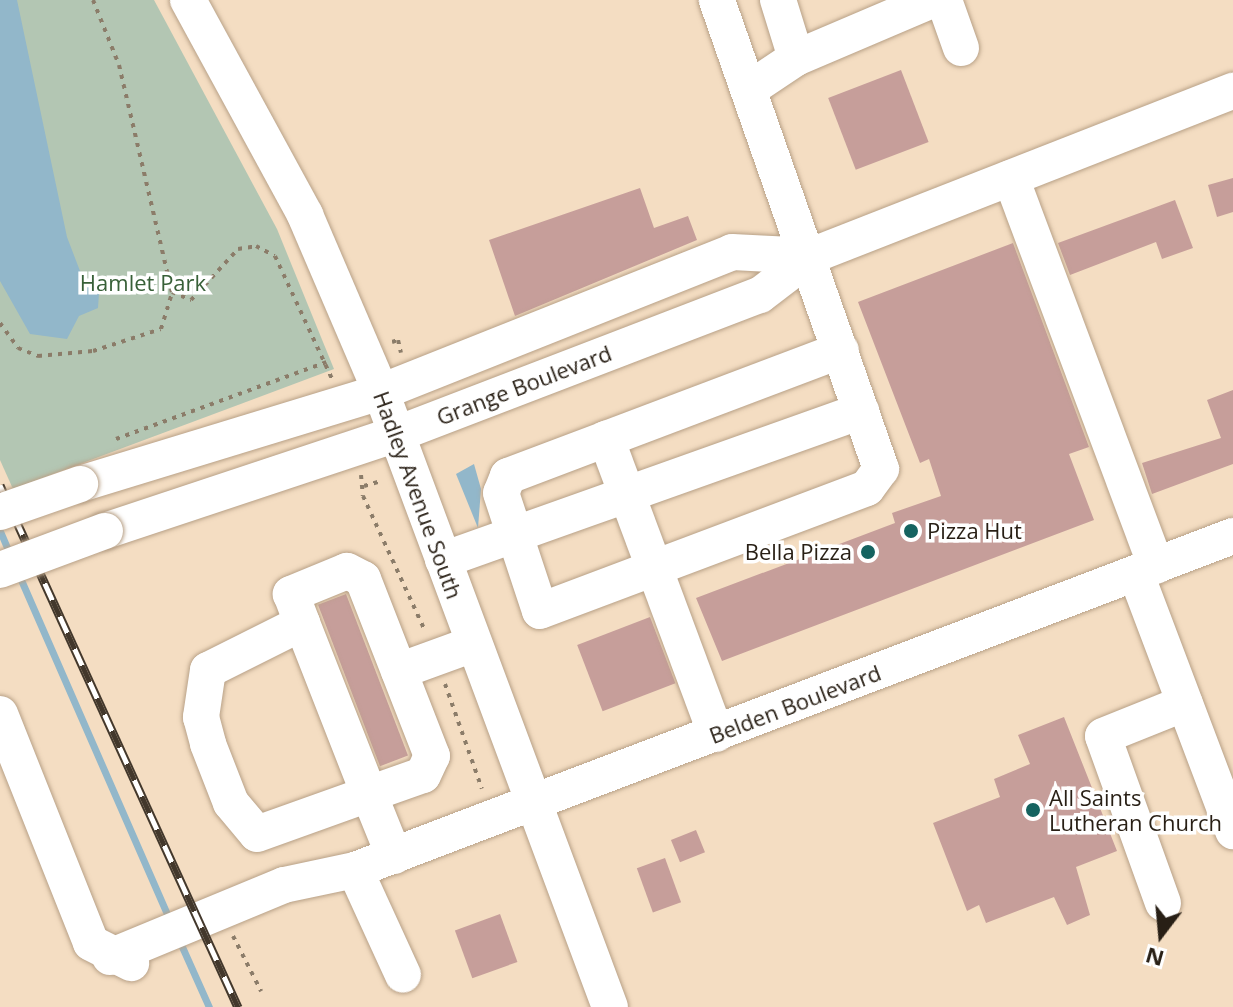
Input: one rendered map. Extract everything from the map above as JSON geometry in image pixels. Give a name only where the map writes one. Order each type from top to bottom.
[{"type":"street","name":"Hadley Avenue South","points":[[188,0],[305,215],[381,392],[531,804],[610,1007]]},
{"type":"street","points":[[717,0],[811,256],[881,469],[867,488],[653,565],[540,611],[501,493],[508,476],[841,350]]},
{"type":"street","points":[[778,0],[796,58]]},
{"type":"street","points":[[751,88],[796,58],[932,0]]},
{"type":"street","points":[[944,0],[961,48]]},
{"type":"street","name":"Grange Boulevard","points":[[0,570],[105,531],[397,434],[760,295],[811,256],[1233,91]]},
{"type":"street","points":[[1011,178],[1146,570],[1185,703],[1233,831]]},
{"type":"street","name":"Grange Boulevard","points":[[0,512],[80,484],[381,392],[732,252],[811,256]]},
{"type":"street","points":[[443,560],[514,539],[861,411]]},
{"type":"street","points":[[606,439],[716,734]]},
{"type":"street","name":"Belden Boulevard","points":[[110,957],[139,966],[230,930],[355,870],[1233,536]]},
{"type":"street","points":[[302,623],[219,659],[202,684],[208,744],[231,803],[257,834],[284,824],[369,794],[423,775],[432,756],[399,671],[355,575],[347,571],[291,594],[369,794],[394,856]]},
{"type":"street","points":[[399,671],[473,644]]},
{"type":"street","points":[[1163,903],[1103,736],[1185,703]]},
{"type":"street","points":[[0,714],[91,943],[110,957]]},
{"type":"street","points":[[355,870],[403,975]]},
{"type":"street","name":"Belden Boulevard","points":[[110,957],[284,885],[355,870]]},
{"type":"path","points":[[0,323],[18,348],[38,356],[93,351],[161,329],[172,292],[119,65],[93,0]]},
{"type":"path","points":[[172,292],[191,300],[238,249],[256,246],[275,256],[324,353],[340,405]]},
{"type":"path","points":[[353,448],[363,496],[436,657],[494,818]]},
{"type":"path","points":[[230,930],[261,991]]},
{"type":"green space","name":"Hamlet Park","points":[[0,0],[154,0],[277,229],[334,369],[13,489],[0,460]]},
{"type":"water","points":[[0,0],[17,0],[67,237],[80,271],[99,293],[98,308],[79,316],[67,339],[30,334],[0,281]]},
{"type":"water","points":[[474,464],[481,489],[478,528],[456,474]]},
{"type":"building","points":[[901,70],[929,142],[856,170],[828,98]]},
{"type":"building","points":[[1233,178],[1233,212],[1217,217],[1208,185]]},
{"type":"building","points":[[640,188],[654,228],[688,216],[697,240],[515,316],[489,240]]},
{"type":"building","points":[[1175,200],[1193,248],[1162,259],[1156,242],[1070,275],[1058,243]]},
{"type":"building","points":[[1013,243],[1089,447],[1069,454],[1094,520],[722,661],[696,598],[895,523],[892,513],[941,496],[929,459],[920,463],[858,302]]},
{"type":"building","points":[[1233,390],[1233,464],[1152,494],[1142,463],[1221,438],[1207,400]]},
{"type":"building","points":[[346,594],[408,756],[380,766],[318,605]]},
{"type":"building","points":[[650,617],[675,683],[603,711],[577,645]]},
{"type":"building","name":"All Saints Lutheran Church","points":[[1064,717],[1117,851],[1076,867],[1090,915],[1067,925],[1054,897],[986,923],[979,905],[967,911],[933,823],[1000,797],[994,779],[1030,764],[1018,735]]},
{"type":"building","points":[[696,830],[705,852],[680,862],[671,840]]},
{"type":"building","points":[[665,858],[681,902],[653,912],[637,868]]},
{"type":"building","points":[[500,914],[517,962],[472,978],[455,930]]},
{"type":"waterway","points":[[0,531],[10,554]]},
{"type":"waterway","points":[[18,573],[170,921]]},
{"type":"waterway","points":[[179,940],[209,1007]]},
{"type":"railway","points":[[0,485],[238,1007]]},
{"type":"place","name":"Pizza Hut","points":[[911,531]]},
{"type":"place","name":"Bella Pizza","points":[[868,552]]},
{"type":"place","name":"All Saints Lutheran Church","points":[[1033,810]]}]
